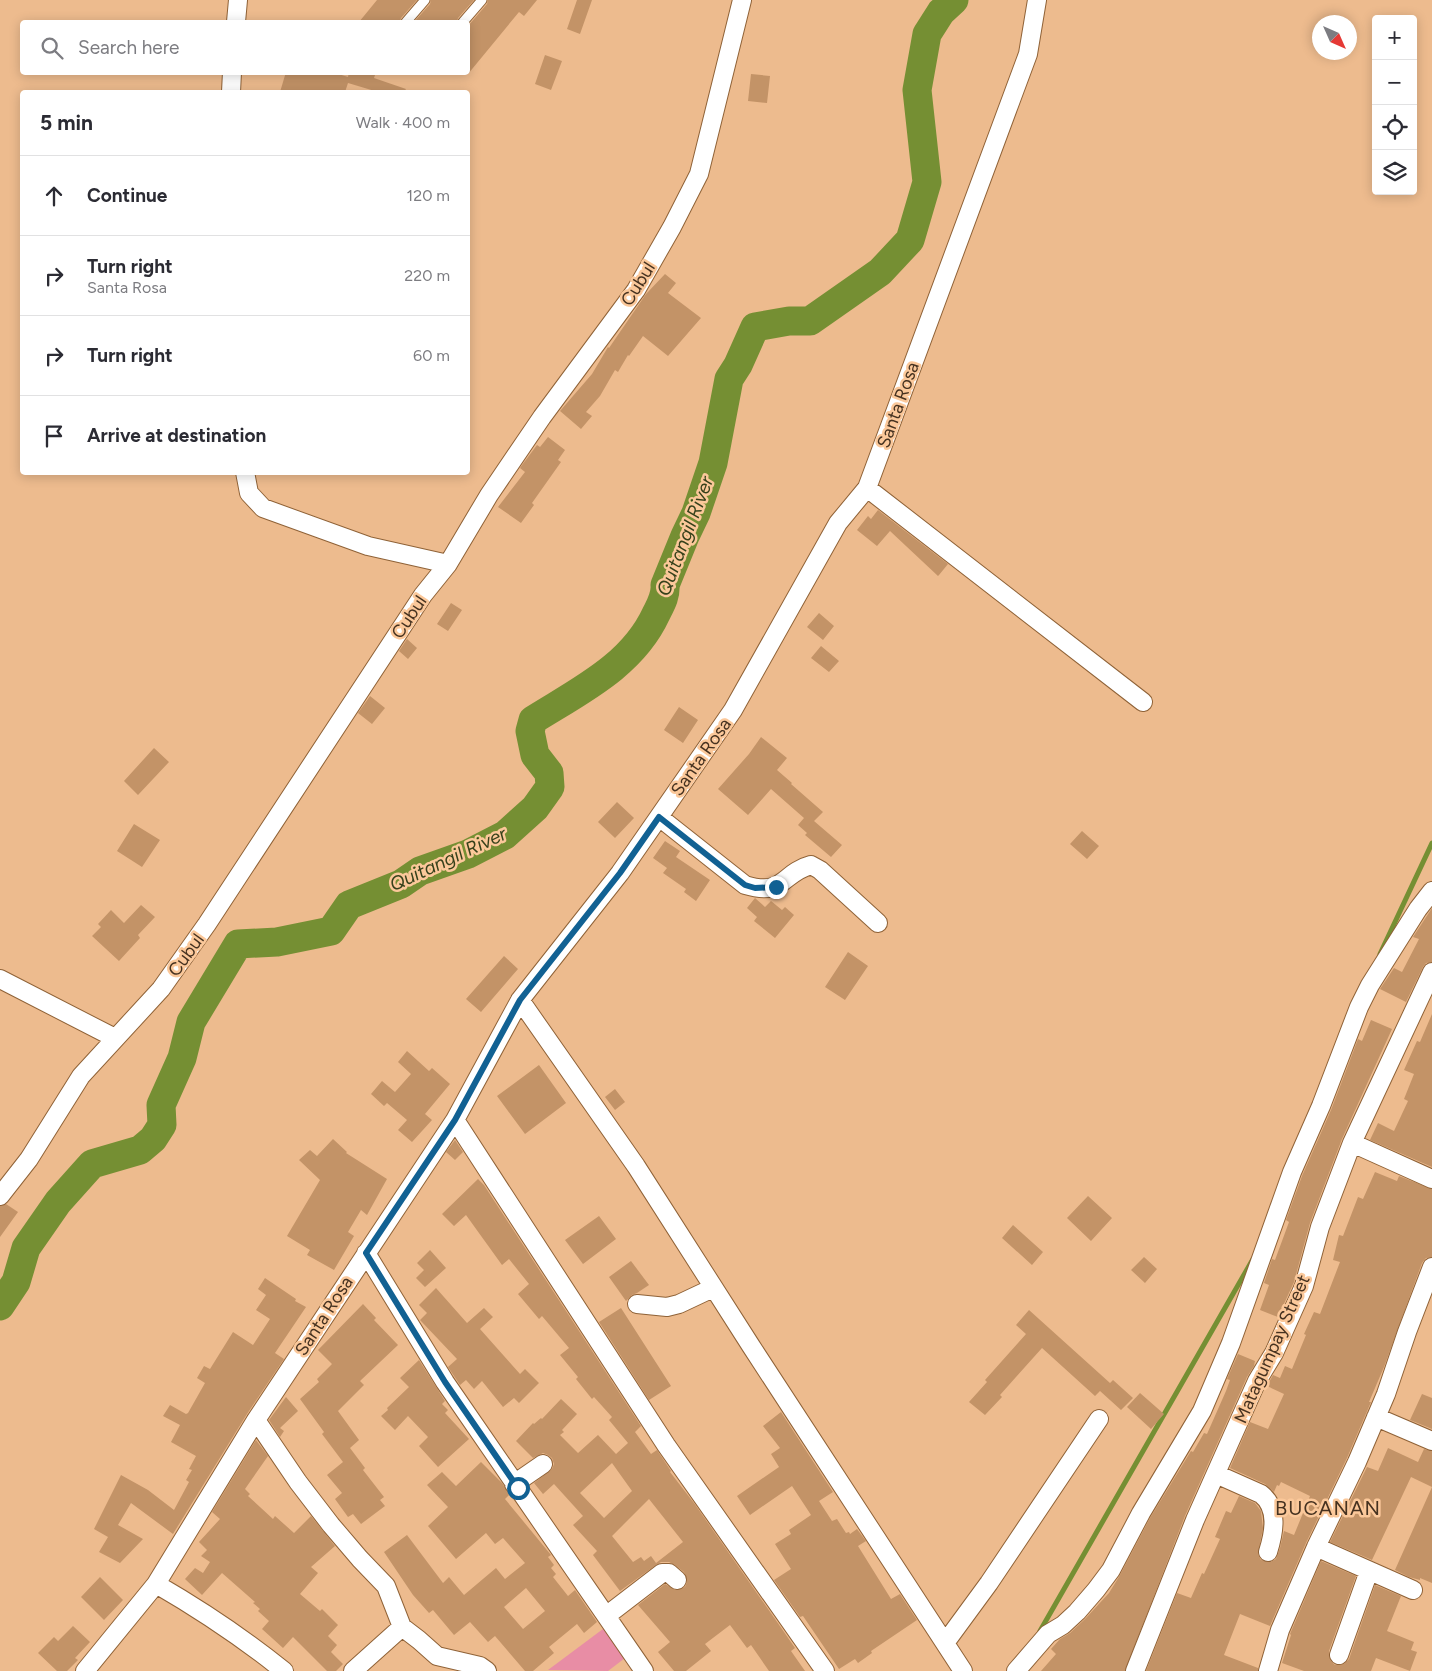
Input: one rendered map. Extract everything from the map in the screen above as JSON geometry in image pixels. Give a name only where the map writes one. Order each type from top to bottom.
[{"type":"street","points":[[236,20],[238,0]]},
{"type":"street","name":"Cubul","points":[[0,1196],[28,1159],[81,1076],[161,989],[207,924],[423,594],[448,564],[489,495],[542,417],[636,290],[676,220],[699,174],[742,0]]},
{"type":"street","name":"Santa Rosa","points":[[85,1671],[156,1584],[256,1420],[455,1120],[520,1000],[620,873],[733,710],[838,523],[867,488],[1028,54],[1037,0]]},
{"type":"street","points":[[231,90],[232,75]]},
{"type":"street","points":[[246,475],[249,493],[263,508],[368,546],[448,564]]},
{"type":"street","points":[[867,488],[1143,702]]},
{"type":"street","points":[[659,817],[745,885],[755,888],[776,887],[803,867],[811,865],[820,870],[878,923]]},
{"type":"street","points":[[1016,1671],[1048,1634],[1077,1612],[1112,1570],[1141,1513],[1202,1411],[1231,1343],[1292,1172],[1321,1106],[1359,1007],[1390,953],[1432,891]]},
{"type":"street","name":"Matagumpay Street","points":[[1135,1671],[1195,1520],[1257,1381],[1274,1353],[1304,1286],[1320,1227],[1352,1143],[1431,978]]},
{"type":"street","points":[[0,979],[115,1038]]},
{"type":"street","points":[[520,1000],[636,1166],[963,1671]]},
{"type":"street","points":[[455,1120],[666,1445],[826,1671]]},
{"type":"street","points":[[1352,1143],[1432,1179]]},
{"type":"street","points":[[366,1253],[445,1382],[644,1671]]},
{"type":"street","points":[[1268,1671],[1280,1630],[1376,1417],[1432,1267]]},
{"type":"street","points":[[637,1304],[667,1307],[679,1304],[714,1288]]},
{"type":"street","points":[[1376,1417],[1432,1441]]},
{"type":"street","points":[[945,1643],[989,1583],[1081,1443],[1099,1419]]},
{"type":"street","points":[[256,1420],[298,1482],[331,1525],[386,1586],[402,1627],[437,1656],[480,1666],[487,1671]]},
{"type":"street","points":[[514,1484],[543,1464]]},
{"type":"street","points":[[1216,1474],[1261,1494],[1267,1499],[1274,1520],[1268,1552]]},
{"type":"street","points":[[1316,1547],[1413,1590]]},
{"type":"street","points":[[1339,1655],[1369,1571]]},
{"type":"street","points":[[606,1616],[662,1573],[669,1573],[677,1580]]},
{"type":"street","points":[[156,1584],[224,1625],[284,1671]]},
{"type":"street","points":[[353,1671],[402,1627]]},
{"type":"lane","points":[[408,20],[425,0]]},
{"type":"lane","points":[[465,20],[482,0]]},
{"type":"shaded area","points":[[607,1626],[629,1655],[608,1671],[548,1670]]},
{"type":"building","points":[[377,0],[417,0],[400,20],[361,20]]},
{"type":"building","points":[[431,0],[474,0],[458,20],[416,20],[430,4]]},
{"type":"building","points":[[488,0],[537,0],[524,16],[519,12],[470,72],[470,24],[487,4]]},
{"type":"building","points":[[577,0],[592,0],[580,34],[567,29]]},
{"type":"building","points":[[545,55],[562,61],[551,90],[535,84]]},
{"type":"building","points":[[751,74],[770,76],[767,103],[748,101]]},
{"type":"building","points":[[285,75],[342,75],[348,77],[348,75],[375,75],[374,78],[406,89],[371,90],[348,83],[346,90],[281,90]]},
{"type":"building","points":[[665,274],[676,283],[668,293],[701,318],[668,356],[643,336],[618,372],[615,370],[600,396],[586,412],[592,416],[581,429],[560,411],[592,374],[608,347],[646,294]]},
{"type":"building","points":[[548,437],[565,450],[558,460],[561,462],[532,503],[534,505],[521,523],[498,507],[525,472],[520,468],[522,465],[537,445],[540,447]]},
{"type":"building","points":[[878,510],[948,564],[938,576],[890,531],[877,546],[857,530],[868,516],[871,519]]},
{"type":"building","points":[[451,603],[462,610],[448,631],[437,624]]},
{"type":"building","points":[[819,613],[834,626],[823,640],[807,627]]},
{"type":"building","points":[[407,639],[417,648],[408,659],[399,651]]},
{"type":"building","points":[[821,646],[839,661],[829,672],[811,658]]},
{"type":"building","points":[[370,696],[385,708],[372,724],[358,713]]},
{"type":"building","points":[[679,707],[698,720],[683,743],[664,730]]},
{"type":"building","points":[[761,737],[787,758],[777,770],[823,812],[814,821],[842,845],[831,857],[805,835],[807,833],[798,825],[804,818],[771,789],[748,815],[718,789],[749,754]]},
{"type":"building","points":[[154,748],[169,762],[138,795],[124,781]]},
{"type":"building","points":[[617,802],[634,818],[615,838],[598,822]]},
{"type":"building","points":[[134,824],[160,840],[142,867],[117,851]]},
{"type":"building","points":[[1082,831],[1099,846],[1087,859],[1070,844]]},
{"type":"building","points":[[665,841],[680,851],[676,857],[710,880],[696,901],[684,892],[686,889],[663,873],[667,868],[653,858]]},
{"type":"building","points":[[755,898],[765,907],[771,901],[782,910],[785,907],[794,915],[775,938],[754,921],[757,917],[747,908]]},
{"type":"building","points":[[141,905],[155,917],[138,935],[140,938],[119,961],[92,936],[101,927],[98,924],[111,910],[124,923]]},
{"type":"building","points":[[1432,908],[1432,962],[1426,963],[1423,967],[1406,1002],[1380,989],[1394,968],[1402,972],[1419,939],[1413,937]]},
{"type":"building","points":[[848,952],[868,966],[845,1000],[825,987]]},
{"type":"building","points":[[504,956],[518,969],[481,1012],[466,999]]},
{"type":"building","points":[[1432,1014],[1432,1167],[1370,1140],[1378,1123],[1394,1131],[1408,1101],[1404,1099],[1414,1074],[1404,1070],[1417,1041],[1420,1042]]},
{"type":"building","points":[[1371,1020],[1392,1029],[1342,1139],[1310,1223],[1294,1282],[1278,1317],[1260,1310],[1269,1285],[1264,1283],[1272,1259],[1275,1260],[1289,1222],[1286,1220],[1302,1176],[1331,1110],[1358,1039],[1362,1041]]},
{"type":"building","points":[[407,1051],[429,1071],[432,1068],[450,1084],[425,1114],[432,1120],[412,1142],[398,1130],[407,1120],[387,1103],[384,1106],[371,1094],[382,1081],[395,1092],[411,1074],[398,1062]]},
{"type":"building","points":[[539,1065],[566,1103],[525,1134],[497,1096]]},
{"type":"building","points":[[615,1089],[625,1102],[615,1110],[605,1097]]},
{"type":"building","points":[[333,1139],[346,1153],[387,1179],[367,1215],[361,1210],[348,1232],[354,1236],[334,1270],[307,1255],[310,1250],[287,1236],[320,1180],[299,1160],[310,1150],[317,1156]]},
{"type":"building","points":[[455,1140],[463,1152],[455,1160],[446,1152]]},
{"type":"building","points":[[1375,1172],[1397,1181],[1399,1176],[1432,1189],[1432,1257],[1426,1258],[1422,1263],[1384,1367],[1369,1402],[1371,1402],[1270,1626],[1240,1614],[1224,1655],[1258,1668],[1258,1671],[1146,1671],[1177,1593],[1191,1598],[1220,1539],[1215,1537],[1226,1511],[1231,1513],[1239,1496],[1255,1503],[1261,1511],[1263,1528],[1258,1554],[1261,1560],[1270,1562],[1276,1559],[1284,1531],[1294,1535],[1310,1496],[1281,1482],[1279,1486],[1277,1485],[1274,1492],[1265,1484],[1230,1468],[1250,1422],[1268,1429],[1284,1394],[1267,1386],[1273,1375],[1280,1378],[1285,1366],[1292,1369],[1314,1312],[1320,1314],[1340,1262],[1333,1260],[1339,1235],[1343,1236],[1358,1197],[1363,1199]]},
{"type":"building","points":[[478,1179],[484,1185],[641,1426],[635,1432],[651,1454],[657,1450],[670,1472],[694,1503],[795,1648],[791,1651],[805,1671],[769,1671],[751,1645],[747,1648],[730,1625],[705,1644],[711,1651],[686,1671],[674,1671],[658,1652],[670,1642],[638,1605],[665,1584],[675,1590],[685,1587],[687,1582],[684,1572],[669,1562],[661,1562],[620,1591],[593,1555],[597,1551],[573,1525],[583,1516],[554,1484],[543,1494],[534,1483],[552,1469],[554,1464],[552,1458],[543,1453],[533,1458],[516,1441],[533,1423],[542,1419],[561,1399],[577,1414],[562,1430],[564,1432],[560,1435],[578,1453],[598,1435],[616,1454],[628,1443],[609,1420],[612,1417],[594,1397],[592,1399],[576,1379],[578,1377],[560,1355],[569,1348],[542,1316],[539,1319],[518,1294],[529,1284],[509,1259],[502,1265],[466,1215],[454,1226],[442,1214]],"holes":[[[612,1463],[632,1491],[604,1518],[580,1493]],[[649,1499],[683,1542],[656,1563],[651,1556],[644,1561],[641,1557],[633,1562],[612,1536]]]},
{"type":"building","points":[[1088,1196],[1112,1218],[1091,1241],[1067,1218]]},
{"type":"building","points":[[6,1204],[18,1212],[0,1237],[0,1206]]},
{"type":"building","points":[[599,1216],[616,1239],[583,1264],[565,1240]]},
{"type":"building","points":[[1013,1225],[1043,1252],[1032,1265],[1002,1238]]},
{"type":"building","points":[[430,1250],[446,1268],[425,1287],[416,1278],[424,1270],[417,1263]]},
{"type":"building","points":[[1144,1257],[1157,1269],[1145,1283],[1131,1270]]},
{"type":"building","points":[[631,1261],[649,1285],[626,1301],[609,1277]]},
{"type":"building","points":[[265,1278],[306,1307],[275,1353],[284,1359],[247,1414],[173,1534],[131,1503],[118,1525],[143,1539],[120,1563],[99,1552],[108,1537],[94,1529],[121,1475],[148,1490],[174,1510],[189,1482],[186,1480],[192,1470],[189,1469],[196,1456],[171,1442],[180,1425],[163,1416],[170,1405],[186,1414],[188,1413],[205,1383],[197,1378],[204,1366],[210,1369],[233,1332],[253,1345],[270,1319],[256,1310],[266,1295],[258,1289]]},
{"type":"building","points":[[436,1288],[467,1323],[484,1308],[493,1317],[480,1329],[520,1374],[525,1369],[539,1383],[519,1403],[514,1398],[503,1407],[482,1381],[474,1389],[466,1380],[460,1385],[448,1367],[457,1359],[420,1320],[427,1313],[419,1305]]},
{"type":"building","points":[[363,1304],[376,1318],[374,1320],[398,1345],[360,1381],[364,1385],[338,1411],[359,1440],[350,1448],[365,1468],[363,1470],[384,1497],[380,1500],[385,1506],[361,1524],[353,1514],[348,1517],[335,1499],[342,1493],[327,1475],[343,1462],[322,1434],[324,1432],[300,1399],[319,1382],[317,1379],[332,1364],[318,1350]]},
{"type":"building","points":[[621,1308],[671,1386],[649,1400],[599,1322]]},
{"type":"building","points":[[1029,1310],[1110,1383],[1113,1380],[1133,1398],[1121,1410],[1100,1391],[1095,1396],[1042,1348],[1000,1395],[1002,1397],[985,1415],[969,1402],[987,1382],[985,1380],[1026,1334],[1016,1325]]},
{"type":"building","points":[[1238,1354],[1255,1361],[1254,1366],[1247,1377],[1185,1516],[1125,1671],[1041,1671],[1056,1654],[1051,1649],[1060,1639],[1070,1633],[1085,1619],[1109,1593],[1150,1518],[1191,1451],[1193,1452],[1204,1433],[1207,1434],[1226,1391],[1230,1380],[1227,1379]]},
{"type":"building","points":[[419,1360],[445,1401],[442,1404],[448,1410],[445,1413],[469,1439],[438,1467],[419,1446],[428,1437],[408,1416],[395,1430],[381,1416],[409,1387],[400,1378]]},
{"type":"building","points":[[1140,1393],[1164,1414],[1151,1429],[1127,1407]]},
{"type":"building","points":[[1422,1394],[1432,1398],[1432,1429],[1410,1420]]},
{"type":"building","points":[[286,1397],[298,1411],[280,1428],[284,1431],[280,1437],[269,1420]]},
{"type":"building","points":[[781,1412],[833,1492],[819,1501],[832,1521],[837,1519],[846,1533],[849,1532],[850,1534],[857,1529],[866,1541],[858,1546],[891,1599],[900,1594],[917,1620],[871,1651],[872,1653],[858,1663],[855,1659],[839,1669],[803,1616],[800,1617],[774,1580],[791,1569],[775,1544],[791,1534],[789,1530],[811,1515],[792,1486],[750,1515],[737,1496],[779,1467],[771,1454],[780,1448],[763,1426]]},
{"type":"building","points":[[256,1440],[268,1456],[245,1489],[250,1494],[248,1496],[273,1519],[275,1516],[294,1533],[311,1516],[335,1546],[311,1567],[318,1573],[300,1594],[320,1611],[322,1609],[338,1625],[328,1636],[337,1645],[331,1652],[343,1664],[336,1671],[327,1671],[293,1637],[283,1648],[262,1629],[269,1621],[258,1611],[260,1609],[253,1603],[255,1602],[222,1573],[202,1595],[185,1579],[195,1568],[203,1573],[210,1562],[201,1556],[207,1550],[199,1542],[220,1519],[212,1512]]},
{"type":"building","points":[[1388,1448],[1418,1462],[1424,1449],[1432,1451],[1432,1487],[1411,1477],[1372,1560],[1330,1542],[1367,1467],[1378,1471]]},
{"type":"building","points":[[481,1462],[502,1483],[510,1494],[505,1499],[551,1555],[548,1557],[554,1565],[551,1568],[556,1574],[553,1577],[568,1596],[575,1590],[597,1622],[584,1633],[577,1624],[549,1647],[554,1653],[533,1671],[525,1671],[495,1636],[488,1642],[470,1622],[454,1635],[433,1610],[429,1613],[413,1595],[384,1552],[407,1535],[443,1583],[449,1577],[464,1595],[496,1568],[505,1579],[525,1563],[503,1538],[495,1544],[486,1533],[456,1559],[428,1526],[448,1507],[427,1485],[442,1472],[456,1486]],"holes":[[[526,1588],[545,1611],[523,1629],[504,1607]]]},
{"type":"building","points":[[1432,1487],[1432,1583],[1420,1578],[1420,1580],[1409,1577],[1395,1570]]},
{"type":"building","points":[[1321,1561],[1356,1576],[1329,1651],[1331,1661],[1335,1665],[1340,1665],[1349,1659],[1375,1585],[1401,1596],[1387,1631],[1414,1642],[1411,1650],[1417,1652],[1410,1671],[1376,1658],[1371,1671],[1304,1671],[1282,1663],[1290,1634]]},
{"type":"building","points":[[100,1577],[123,1600],[104,1620],[81,1597]]},
{"type":"building","points":[[73,1626],[90,1642],[75,1658],[78,1660],[67,1671],[57,1671],[38,1653],[54,1637],[58,1641]]},
{"type":"waterway","name":"Quitangil River","points":[[0,1306],[16,1282],[26,1248],[58,1202],[92,1164],[140,1150],[153,1139],[162,1125],[161,1105],[182,1058],[191,1022],[238,944],[277,942],[331,931],[349,905],[401,884],[420,871],[468,854],[505,835],[535,808],[550,787],[549,773],[535,755],[530,731],[533,720],[603,676],[619,663],[646,632],[661,603],[665,593],[665,585],[696,513],[713,463],[729,379],[738,365],[755,327],[789,321],[810,321],[880,272],[910,240],[927,182],[917,90],[927,34],[941,12],[954,0]]},
{"type":"waterway","points":[[1380,954],[1432,843]]},
{"type":"waterway","points":[[1040,1631],[1253,1259]]},
{"type":"district","name":"BUCANAN","points":[[1328,1508]]},
{"type":"route","points":[[518,1488],[445,1382],[366,1253],[455,1120],[520,1000],[620,873],[659,817],[745,885],[755,888],[776,887]]}]
